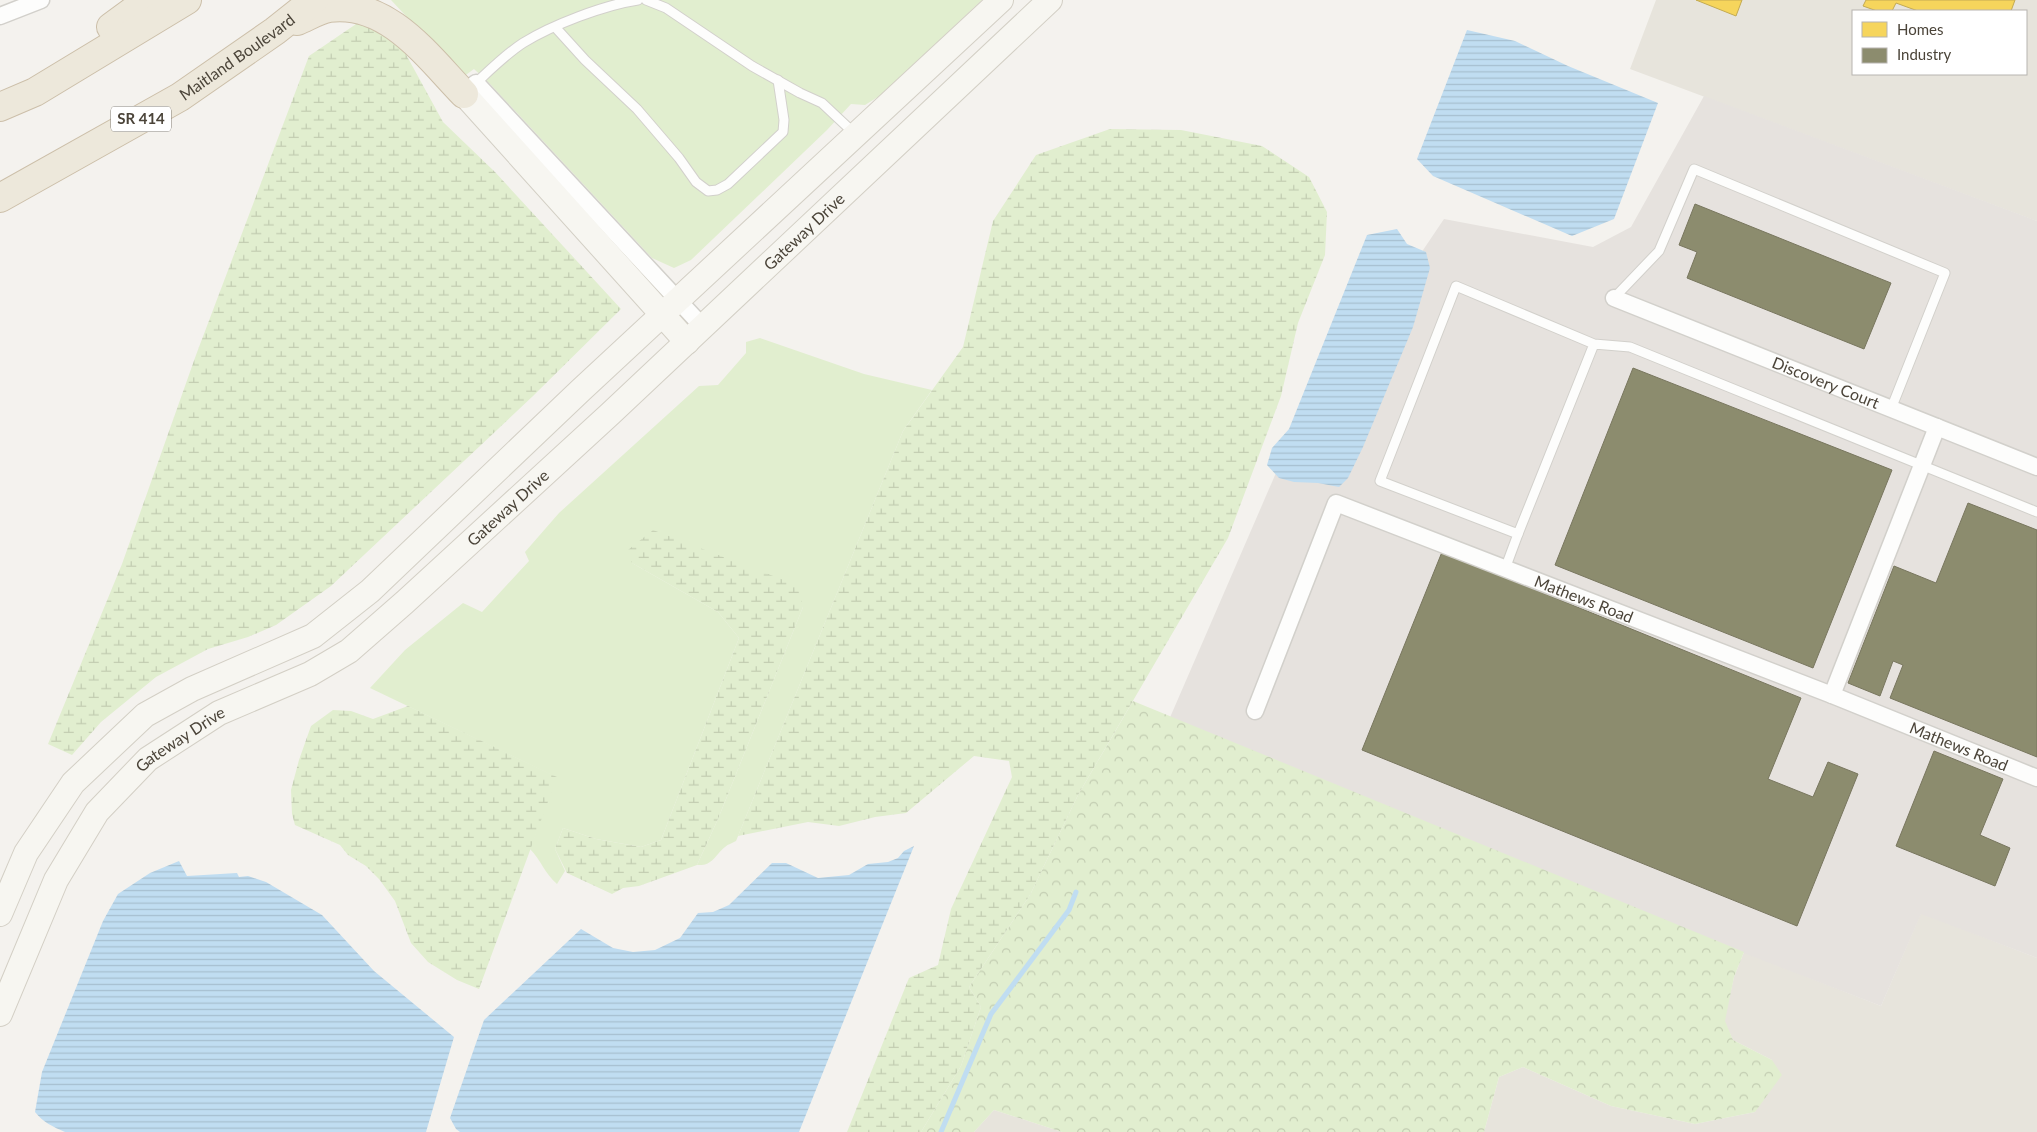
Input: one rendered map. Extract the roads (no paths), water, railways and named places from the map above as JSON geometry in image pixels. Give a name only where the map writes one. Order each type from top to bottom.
[{"type":"highway","points":[[0,95],[75,52],[148,0]]},
{"type":"highway","points":[[0,107],[35,92],[186,0]]},
{"type":"highway","name":"Maitland Boulevard","points":[[0,198],[180,97],[274,31],[314,0]]},
{"type":"highway","points":[[274,31],[328,8],[353,8],[382,16],[404,32],[470,89]]},
{"type":"street","points":[[9,9],[41,0]]},
{"type":"street","points":[[0,914],[26,852],[72,783],[146,715],[192,689],[313,636],[370,591],[669,308],[1001,0]]},
{"type":"street","name":"Gateway Drive","points":[[0,1014],[8,970],[56,880],[97,812],[148,759],[219,713],[310,674],[349,651],[405,602],[695,335],[1050,0]]},
{"type":"street","points":[[470,89],[695,335]]},
{"type":"street","name":"Discovery Court","points":[[1614,298],[2037,467]]},
{"type":"street","points":[[1832,695],[1937,427]]},
{"type":"street","name":"Mathews Road","points":[[1255,711],[1336,503],[1832,695],[2037,778]]},
{"type":"street","points":[[255,662],[266,692]]},
{"type":"lane","points":[[470,89],[523,43],[616,3],[638,0]]},
{"type":"lane","points":[[646,0],[666,8],[722,47],[822,103],[856,135]]},
{"type":"lane","points":[[556,28],[585,60],[637,109],[679,158],[696,182],[708,191],[717,190],[728,184],[783,132],[784,120],[778,80]]},
{"type":"lane","points":[[1614,298],[1659,251],[1694,169],[1945,273],[1891,409]]},
{"type":"lane","points":[[1518,534],[1380,481],[1456,286],[1594,344],[1630,347],[2037,512]]},
{"type":"lane","points":[[1505,569],[1594,344]]},
{"type":"water","points":[[1467,30],[1515,41],[1568,66],[1658,103],[1614,219],[1572,236],[1433,176],[1417,159]]},
{"type":"water","points":[[1397,229],[1407,244],[1426,252],[1430,268],[1413,327],[1363,447],[1348,478],[1339,487],[1318,483],[1294,482],[1279,478],[1267,465],[1272,448],[1289,429],[1367,235]]},
{"type":"water","points":[[914,846],[799,1132],[460,1132],[456,1129],[450,1118],[484,1020],[581,929],[613,948],[633,952],[655,950],[680,938],[698,913],[713,912],[729,905],[772,863],[786,863],[818,878],[849,875],[868,864],[888,862],[898,858],[904,851]]},
{"type":"water","points":[[179,861],[187,876],[237,873],[239,877],[248,876],[266,882],[322,915],[374,971],[454,1037],[426,1132],[65,1132],[48,1124],[38,1116],[35,1112],[42,1072],[103,921],[118,894],[150,873]]},
{"type":"waterway","points":[[941,1132],[991,1014],[1069,910],[1076,892]]}]
